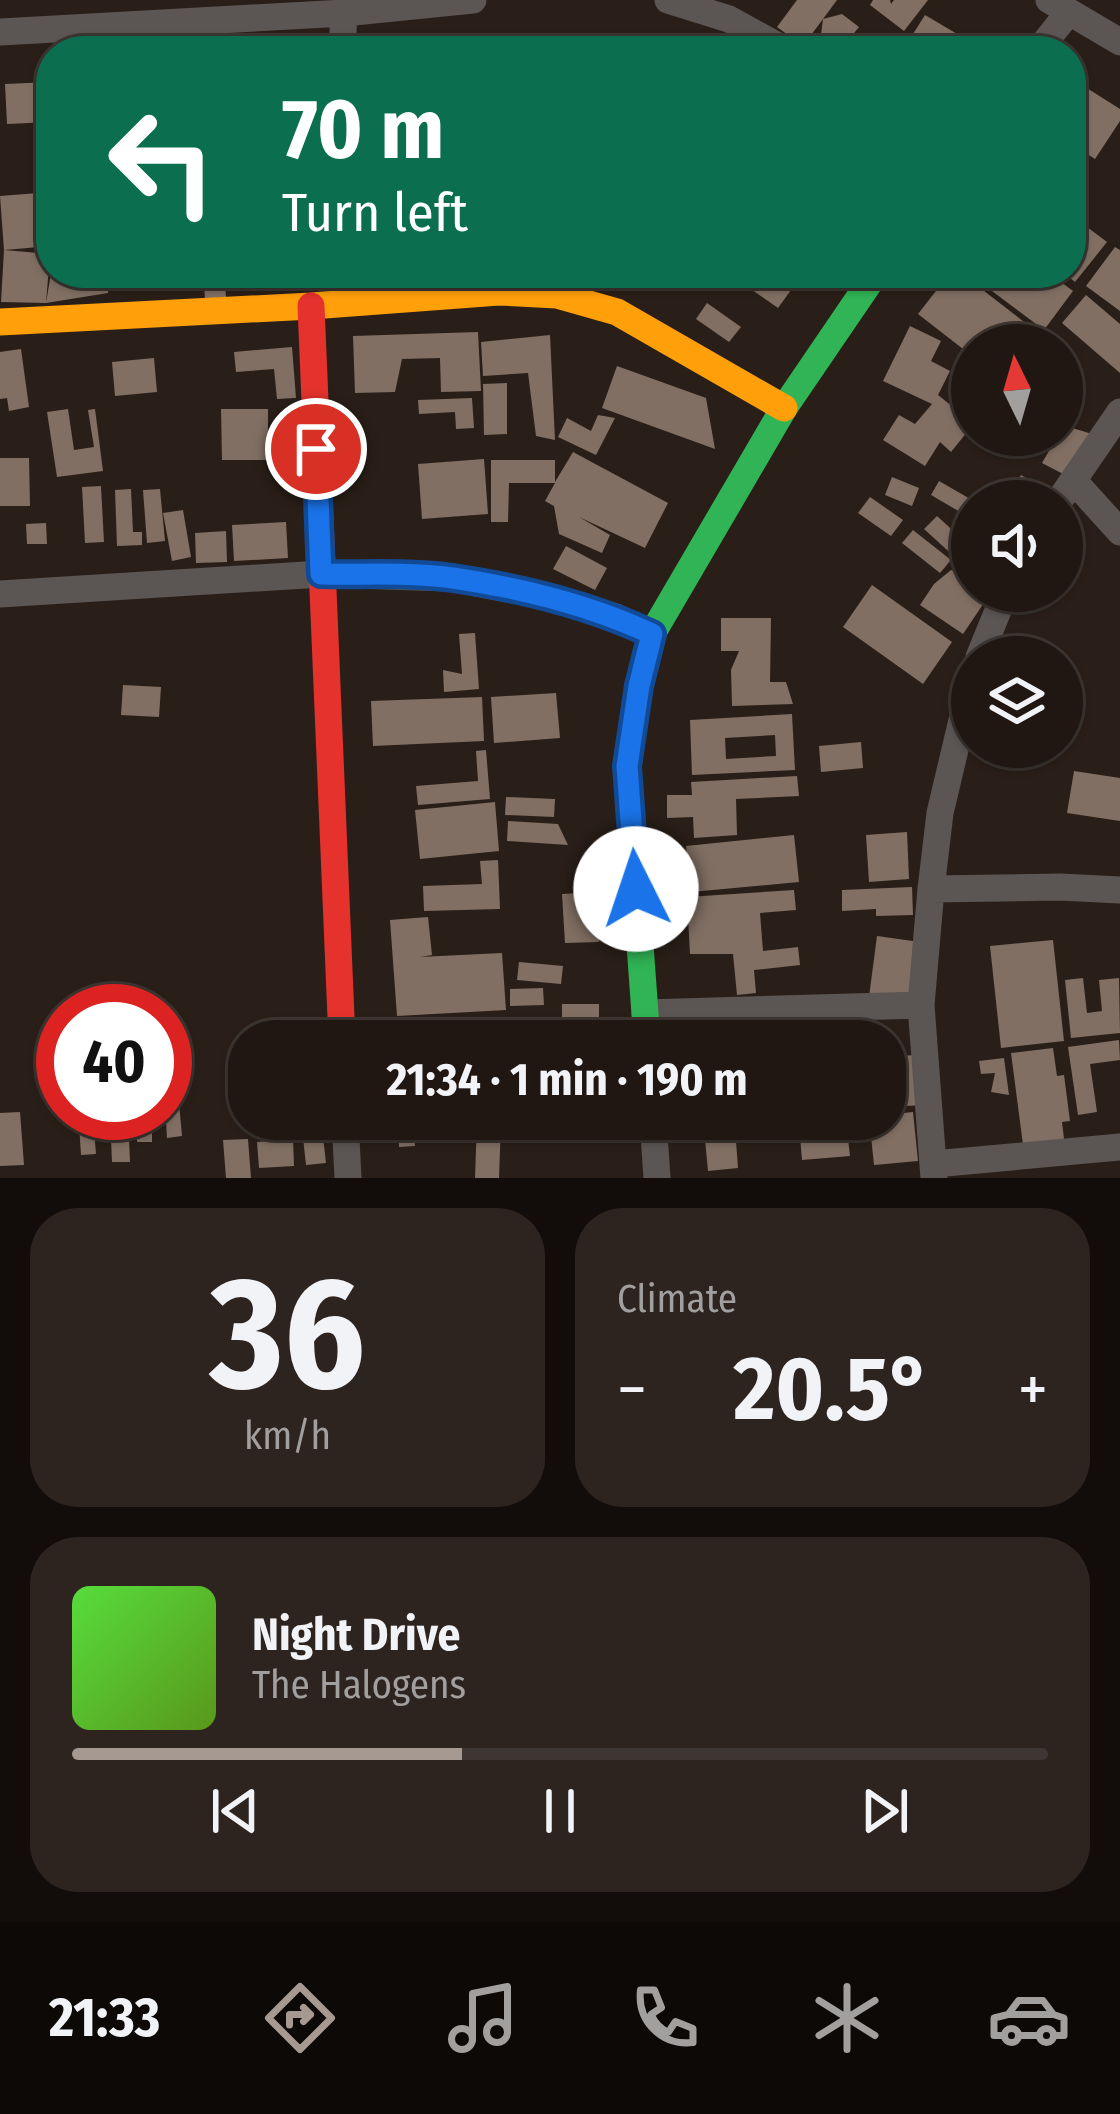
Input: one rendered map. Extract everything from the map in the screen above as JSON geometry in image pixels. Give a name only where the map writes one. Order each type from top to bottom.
[{"type":"street","points":[[0,32],[344,13],[473,0]]},
{"type":"street","points":[[668,0],[729,19],[760,36]]},
{"type":"street","points":[[1045,36],[1058,6],[1120,42]]},
{"type":"street","points":[[343,36],[344,13]]},
{"type":"street","points":[[330,288],[323,306],[321,574],[340,1020]]},
{"type":"street","points":[[645,1020],[627,766],[652,634],[784,408],[866,288]]},
{"type":"street","points":[[0,322],[499,292],[557,295],[617,312],[784,408]]},
{"type":"street","points":[[1073,480],[1120,412]]},
{"type":"street","points":[[1083,503],[1120,532]]},
{"type":"street","points":[[0,594],[321,574],[450,578],[539,595],[616,617],[652,634]]},
{"type":"street","points":[[951,767],[940,813],[921,1005],[934,1171],[1120,1147]]},
{"type":"street","points":[[931,890],[1120,890]]},
{"type":"street","points":[[734,1020],[921,1005]]},
{"type":"street","points":[[346,1140],[348,1178]]},
{"type":"street","points":[[654,1140],[657,1178]]},
{"type":"building","points":[[797,0],[837,0],[810,36],[789,36],[777,27]]},
{"type":"building","points":[[873,0],[890,0],[891,4],[894,0],[928,0],[904,31],[870,5]]},
{"type":"building","points":[[842,14],[859,27],[852,36],[821,36],[823,19]]},
{"type":"building","points":[[925,15],[961,36],[912,36]]},
{"type":"building","points":[[36,83],[36,123],[7,124],[5,84]]},
{"type":"building","points":[[1086,87],[1120,109],[1120,121],[1095,159],[1086,153]]},
{"type":"building","points":[[36,193],[36,247],[4,250],[0,196]]},
{"type":"building","points":[[1086,226],[1107,242],[1086,268]]},
{"type":"building","points":[[1115,247],[1120,250],[1120,311],[1086,286]]},
{"type":"building","points":[[4,250],[36,253],[36,288],[47,288],[46,303],[1,302]]},
{"type":"building","points":[[48,288],[109,288],[108,293],[46,303]]},
{"type":"building","points":[[204,288],[225,288],[226,297],[205,299]]},
{"type":"building","points":[[749,288],[788,288],[778,308]]},
{"type":"building","points":[[938,288],[980,288],[1027,324],[951,324],[951,340],[918,314]]},
{"type":"building","points":[[988,288],[1069,288],[1073,291],[1048,324],[1036,324]]},
{"type":"building","points":[[1086,295],[1120,324],[1120,373],[1083,341],[1083,324],[1062,323]]},
{"type":"building","points":[[707,303],[741,327],[729,342],[696,319]]},
{"type":"building","points":[[910,326],[941,341],[931,361],[950,371],[938,395],[951,405],[951,452],[940,442],[925,466],[883,440],[899,415],[915,424],[932,404],[883,381]]},
{"type":"building","points":[[478,332],[481,391],[441,392],[440,358],[402,359],[395,392],[355,393],[353,336]]},
{"type":"building","points":[[550,335],[555,440],[536,436],[528,373],[483,376],[481,342]]},
{"type":"building","points":[[292,347],[296,398],[277,399],[274,369],[236,372],[234,352]]},
{"type":"building","points":[[21,349],[29,407],[9,411],[7,398],[0,399],[0,352]]},
{"type":"building","points":[[154,358],[157,392],[115,396],[112,362]]},
{"type":"building","points":[[617,366],[706,398],[715,449],[602,408]]},
{"type":"building","points":[[507,383],[507,434],[484,435],[483,384]]},
{"type":"building","points":[[472,398],[474,428],[456,429],[455,412],[419,414],[418,400]]},
{"type":"building","points":[[68,409],[74,450],[94,447],[88,410],[95,409],[103,471],[57,477],[47,412]]},
{"type":"building","points":[[221,409],[268,409],[268,460],[222,460]]},
{"type":"building","points":[[598,415],[615,418],[596,455],[558,437],[567,418],[591,431]]},
{"type":"building","points":[[573,452],[668,503],[645,548],[579,517],[610,535],[602,553],[559,534],[554,506],[545,501],[555,483],[509,483],[508,522],[491,522],[491,460],[555,460],[555,482]]},
{"type":"building","points":[[1046,456],[1079,456],[1067,476],[1042,463]]},
{"type":"building","points":[[0,458],[29,458],[30,506],[0,506]]},
{"type":"building","points":[[484,459],[488,514],[422,519],[418,464]]},
{"type":"building","points":[[892,477],[919,488],[912,506],[885,495]]},
{"type":"building","points":[[939,481],[951,488],[951,507],[931,495]]},
{"type":"building","points":[[101,486],[104,542],[85,543],[82,487]]},
{"type":"building","points":[[131,489],[133,532],[142,532],[142,545],[117,546],[115,490]]},
{"type":"building","points":[[160,489],[165,541],[147,543],[143,490]]},
{"type":"building","points":[[870,497],[903,520],[891,536],[858,513]]},
{"type":"building","points":[[183,510],[191,557],[172,561],[163,513]]},
{"type":"building","points":[[937,516],[951,529],[951,554],[924,529]]},
{"type":"building","points":[[286,522],[288,558],[234,561],[232,525]]},
{"type":"building","points":[[46,523],[47,544],[27,544],[26,524]]},
{"type":"building","points":[[913,530],[951,560],[940,573],[902,543]]},
{"type":"building","points":[[226,531],[227,562],[196,563],[195,533]]},
{"type":"building","points":[[566,546],[607,568],[595,590],[553,569]]},
{"type":"building","points":[[951,570],[951,612],[978,612],[963,634],[920,605]]},
{"type":"building","points":[[872,585],[951,643],[923,684],[843,627]]},
{"type":"building","points":[[721,618],[771,618],[770,682],[786,682],[793,704],[732,706],[731,670],[739,651],[721,651]]},
{"type":"building","points":[[475,633],[479,689],[444,692],[443,670],[462,674],[459,634]]},
{"type":"building","points":[[123,685],[161,687],[159,717],[121,715]]},
{"type":"building","points":[[556,693],[560,738],[494,743],[491,697]]},
{"type":"building","points":[[482,697],[484,741],[373,746],[371,701]]},
{"type":"building","points":[[792,714],[795,770],[692,775],[690,720]],"holes":[[[775,735],[776,756],[726,759],[725,738]]]},
{"type":"building","points":[[861,742],[863,768],[821,772],[819,746]]},
{"type":"building","points":[[486,750],[490,799],[418,805],[416,786],[478,781],[476,751]]},
{"type":"building","points":[[1074,771],[1120,778],[1120,821],[1067,813]]},
{"type":"building","points":[[797,776],[799,796],[736,799],[737,835],[694,838],[693,817],[667,818],[667,795],[692,795],[691,782]]},
{"type":"building","points":[[506,797],[555,799],[554,817],[505,815]]},
{"type":"building","points":[[495,802],[499,851],[420,859],[415,810]]},
{"type":"building","points":[[508,821],[558,824],[568,845],[507,841]]},
{"type":"building","points":[[907,832],[909,879],[869,882],[866,835]]},
{"type":"building","points":[[794,835],[799,882],[691,892],[686,846]]},
{"type":"building","points":[[498,860],[500,909],[424,911],[423,886],[482,884],[480,861]]},
{"type":"building","points":[[912,887],[913,915],[876,916],[876,909],[842,911],[842,890]]},
{"type":"building","points":[[794,890],[796,910],[760,913],[763,951],[798,947],[800,965],[754,970],[756,993],[737,995],[733,954],[690,954],[687,897]]},
{"type":"building","points":[[596,892],[599,942],[565,943],[562,894]]},
{"type":"building","points":[[428,917],[432,955],[420,957],[502,953],[506,1010],[397,1016],[390,920]]},
{"type":"building","points":[[877,936],[920,942],[912,1003],[869,997]]},
{"type":"building","points":[[1053,940],[1064,1041],[1001,1048],[990,946]]},
{"type":"building","points":[[519,962],[563,966],[561,984],[517,980]]},
{"type":"building","points":[[1083,978],[1087,1013],[1102,1011],[1099,980],[1119,978],[1120,1033],[1071,1038],[1065,980]]},
{"type":"building","points":[[543,988],[544,1005],[510,1006],[510,989]]},
{"type":"building","points":[[562,1004],[599,1004],[599,1020],[562,1020]]},
{"type":"building","points":[[1119,1040],[1120,1060],[1090,1064],[1097,1112],[1078,1115],[1068,1047]]},
{"type":"building","points":[[1053,1048],[1057,1076],[1064,1075],[1070,1121],[1062,1122],[1066,1155],[1025,1160],[1011,1053]]},
{"type":"building","points":[[906,1055],[923,1055],[925,1105],[906,1106]]},
{"type":"building","points":[[1004,1058],[1009,1095],[991,1092],[995,1073],[981,1074],[979,1061]]},
{"type":"building","points":[[20,1112],[24,1165],[0,1166],[0,1113]]},
{"type":"building","points":[[913,1112],[918,1161],[874,1165],[871,1140],[906,1140],[906,1113]]},
{"type":"building","points":[[80,1140],[95,1140],[96,1154],[81,1155]]},
{"type":"building","points":[[111,1140],[129,1140],[130,1162],[112,1162]]},
{"type":"building","points":[[223,1140],[248,1140],[251,1178],[226,1178]]},
{"type":"building","points":[[293,1140],[294,1166],[259,1168],[257,1142]]},
{"type":"building","points":[[303,1140],[323,1140],[326,1163],[306,1165]]},
{"type":"building","points":[[399,1140],[415,1140],[415,1146],[399,1147]]},
{"type":"building","points":[[476,1140],[500,1140],[499,1178],[475,1178]]},
{"type":"building","points":[[705,1140],[747,1140],[736,1141],[738,1168],[708,1171]]},
{"type":"building","points":[[800,1140],[848,1140],[850,1156],[802,1160]]},
{"type":"traffic: fast","points":[[645,1020],[627,766],[652,634],[784,408],[866,288]]},
{"type":"traffic: slow","points":[[0,322],[499,292],[557,295],[617,312],[784,408]]},
{"type":"traffic: jam","points":[[311,306],[341,1020]]},
{"type":"route","points":[[316,449],[321,574],[450,578],[539,595],[616,617],[652,634],[627,766],[636,889]]}]
